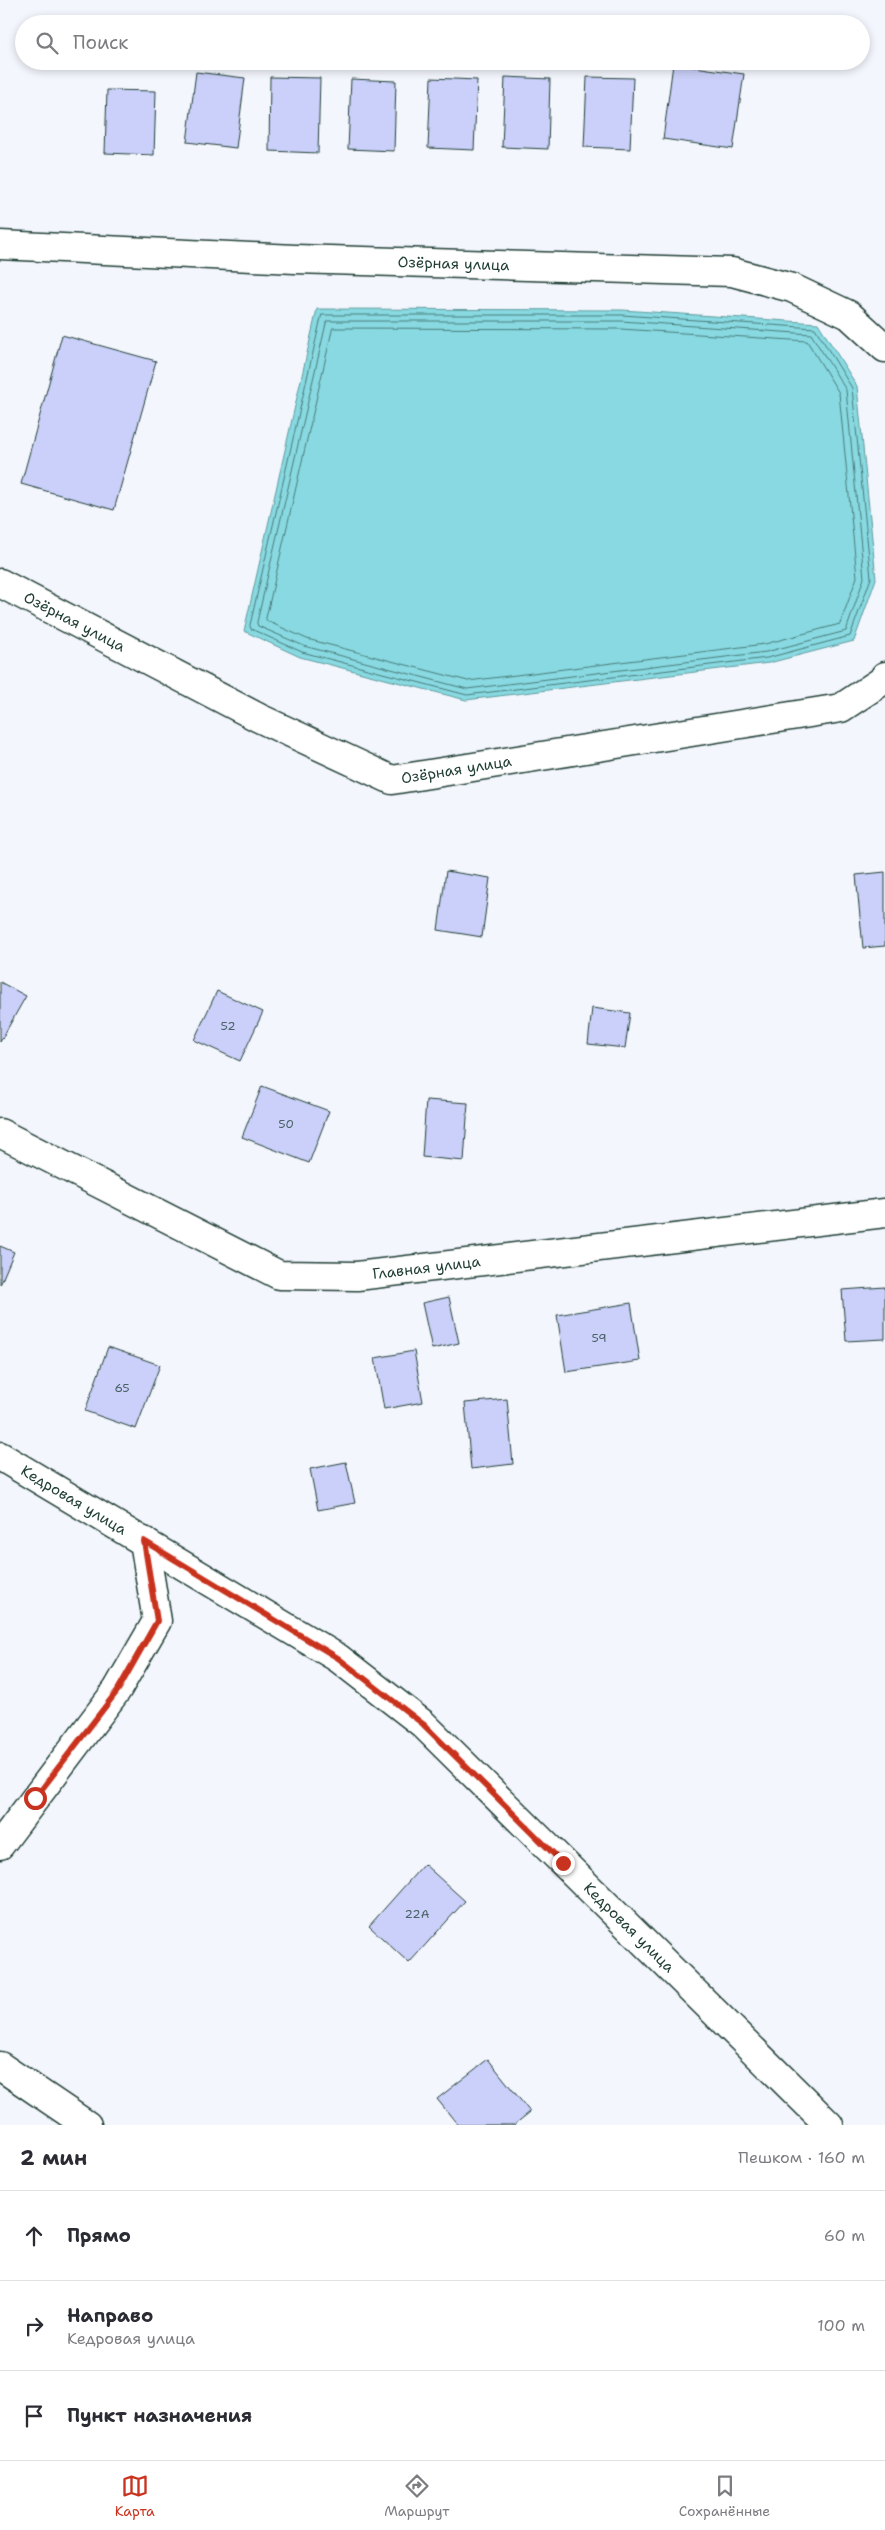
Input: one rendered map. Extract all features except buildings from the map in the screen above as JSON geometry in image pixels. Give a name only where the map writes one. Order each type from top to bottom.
[{"type":"lane","name":"Озёрная улица","points":[[0,245],[305,260],[732,272],[792,288],[849,316],[885,348]]},
{"type":"lane","name":"Озёрная улица","points":[[0,583],[259,718],[392,780],[840,708],[882,681],[885,676]]},
{"type":"lane","name":"Главная улица","points":[[0,1133],[279,1276],[357,1276],[885,1214]]},
{"type":"lane","name":"Кедровая улица","points":[[0,1456],[338,1658],[423,1724],[829,2125]]},
{"type":"lane","points":[[0,1845],[118,1690],[157,1621],[144,1541]]},
{"type":"lane","points":[[0,2066],[87,2125]]},
{"type":"water","points":[[317,309],[622,310],[818,323],[857,386],[876,579],[854,641],[769,663],[466,700],[300,657],[244,631]]},
{"type":"route","points":[[35,1798],[118,1690],[157,1621],[144,1541],[338,1658],[423,1724],[563,1863]]}]
